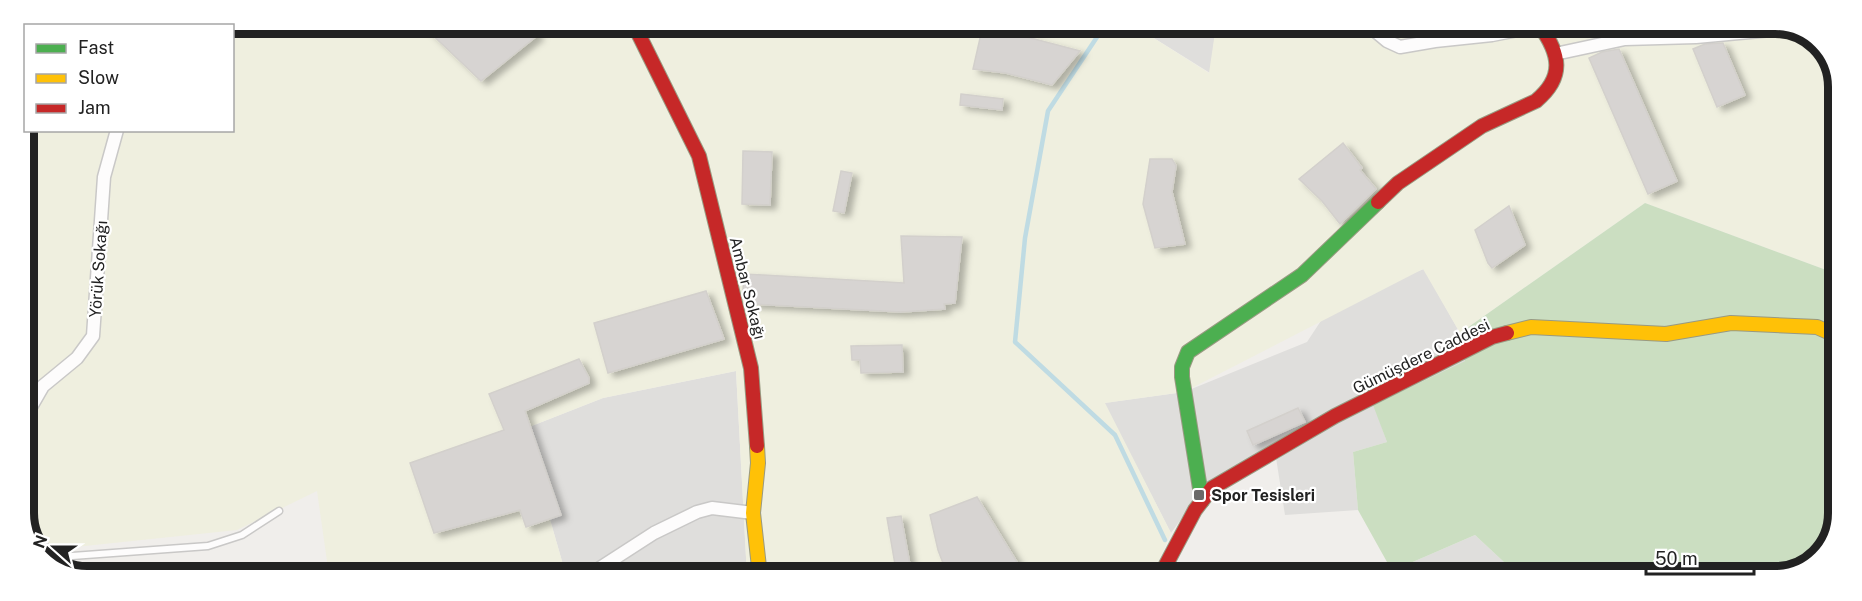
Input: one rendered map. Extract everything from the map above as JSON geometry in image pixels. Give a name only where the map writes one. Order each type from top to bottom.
[{"type":"street","name":"Ambar Sokağı","points":[[638,34],[699,156],[751,368],[758,463],[753,513],[759,567]]},
{"type":"street","points":[[1379,34],[1400,47],[1435,40],[1492,34]]},
{"type":"street","points":[[1429,34],[1435,40]]},
{"type":"street","points":[[1202,501],[1182,377],[1182,367],[1188,352],[1302,275],[1398,183],[1482,126],[1536,101],[1549,91],[1556,62],[1553,47],[1544,34]]},
{"type":"street","points":[[1555,54],[1625,39],[1729,34]]},
{"type":"street","name":"Yörük Sokağı","points":[[35,400],[43,386],[77,358],[93,336],[104,177],[117,132]]},
{"type":"street","name":"Gümüşdere Caddesi","points":[[1165,567],[1186,526],[1212,488],[1335,416],[1492,337],[1531,327],[1666,334],[1731,323],[1817,327],[1828,332]]},
{"type":"street","points":[[601,567],[654,533],[697,512],[712,508],[753,513]]},
{"type":"lane","points":[[57,557],[208,546],[242,535],[279,511]]},
{"type":"shaded area","points":[[1147,34],[1215,34],[1210,73]]},
{"type":"shaded area","points":[[1424,269],[1460,333],[1466,361],[1374,405],[1387,442],[1353,452],[1358,510],[1285,515],[1274,445],[1200,493],[1171,533],[1104,403],[1184,392],[1307,342],[1332,304]]},
{"type":"shaded area","points":[[736,371],[747,567],[564,567],[524,429],[603,398]]},
{"type":"shaded area","points":[[1475,535],[1509,567],[1401,567]]},
{"type":"green space","points":[[234,34],[1147,34],[1209,73],[1215,34],[1402,34],[1411,38],[1424,34],[1774,34],[1788,36],[1804,43],[1819,58],[1826,77],[1827,270],[1645,203],[1460,333],[1423,269],[1184,392],[1105,403],[1171,533],[1156,567],[747,567],[736,371],[603,398],[524,429],[564,567],[328,567],[317,491],[237,530],[49,550],[39,534],[35,517],[34,132],[234,132]]},
{"type":"green space","points":[[1645,203],[1827,270],[1828,513],[1826,527],[1819,543],[1807,556],[1791,564],[1774,567],[1509,567],[1475,535],[1401,567],[1390,567],[1358,510],[1353,452],[1387,442],[1373,405],[1465,361],[1460,333]]},
{"type":"building","points":[[432,34],[538,35],[481,81]]},
{"type":"building","points":[[981,34],[1019,34],[1080,51],[1052,85],[1006,73],[973,69]]},
{"type":"building","points":[[1723,43],[1745,95],[1717,107],[1693,49],[1705,44]]},
{"type":"building","points":[[1619,49],[1677,181],[1648,194],[1589,58],[1602,52]]},
{"type":"building","points":[[961,94],[1003,99],[1002,110],[960,105]]},
{"type":"building","points":[[1343,143],[1362,168],[1360,170],[1376,189],[1340,224],[1322,201],[1299,179]]},
{"type":"building","points":[[743,151],[772,152],[770,205],[742,204]]},
{"type":"building","points":[[1150,159],[1172,159],[1176,166],[1172,192],[1185,244],[1155,248],[1143,204]]},
{"type":"building","points":[[841,171],[852,173],[844,213],[833,211]]},
{"type":"building","points":[[1509,206],[1525,245],[1492,268],[1475,230]]},
{"type":"building","points":[[901,236],[962,237],[955,303],[944,304],[945,309],[901,312],[752,304],[753,291],[743,290],[744,274],[904,283]]},
{"type":"building","points":[[706,291],[724,339],[608,373],[594,323]]},
{"type":"building","points":[[902,345],[903,372],[861,373],[860,360],[852,360],[851,346]]},
{"type":"building","points":[[579,359],[589,378],[589,383],[525,411],[561,515],[526,527],[520,510],[434,533],[410,463],[504,430],[489,394]]},
{"type":"building","points":[[1298,408],[1305,422],[1253,445],[1247,431]]},
{"type":"building","points":[[977,497],[1018,567],[945,567],[930,515]]},
{"type":"building","points":[[901,516],[910,567],[895,567],[887,518]]},
{"type":"waterway","points":[[1099,34],[1048,111],[1025,238],[1015,342],[1115,435],[1165,540]]},
{"type":"traffic: fast","points":[[1202,501],[1182,377],[1182,367],[1188,352],[1302,275],[1378,202]]},
{"type":"traffic: slow","points":[[1507,333],[1531,327],[1666,334],[1731,323],[1817,327],[1828,332]]},
{"type":"traffic: slow","points":[[757,446],[758,463],[753,513],[759,567]]},
{"type":"traffic: jam","points":[[638,34],[699,156],[751,368],[757,446]]},
{"type":"traffic: jam","points":[[1378,202],[1398,183],[1482,126],[1536,101],[1545,92],[1552,83],[1556,65],[1552,46],[1546,34]]},
{"type":"traffic: jam","points":[[1165,567],[1195,510],[1212,488],[1335,416],[1492,337],[1507,333]]},
{"type":"place","name":"Spor Tesisleri","points":[[1199,495]]}]
